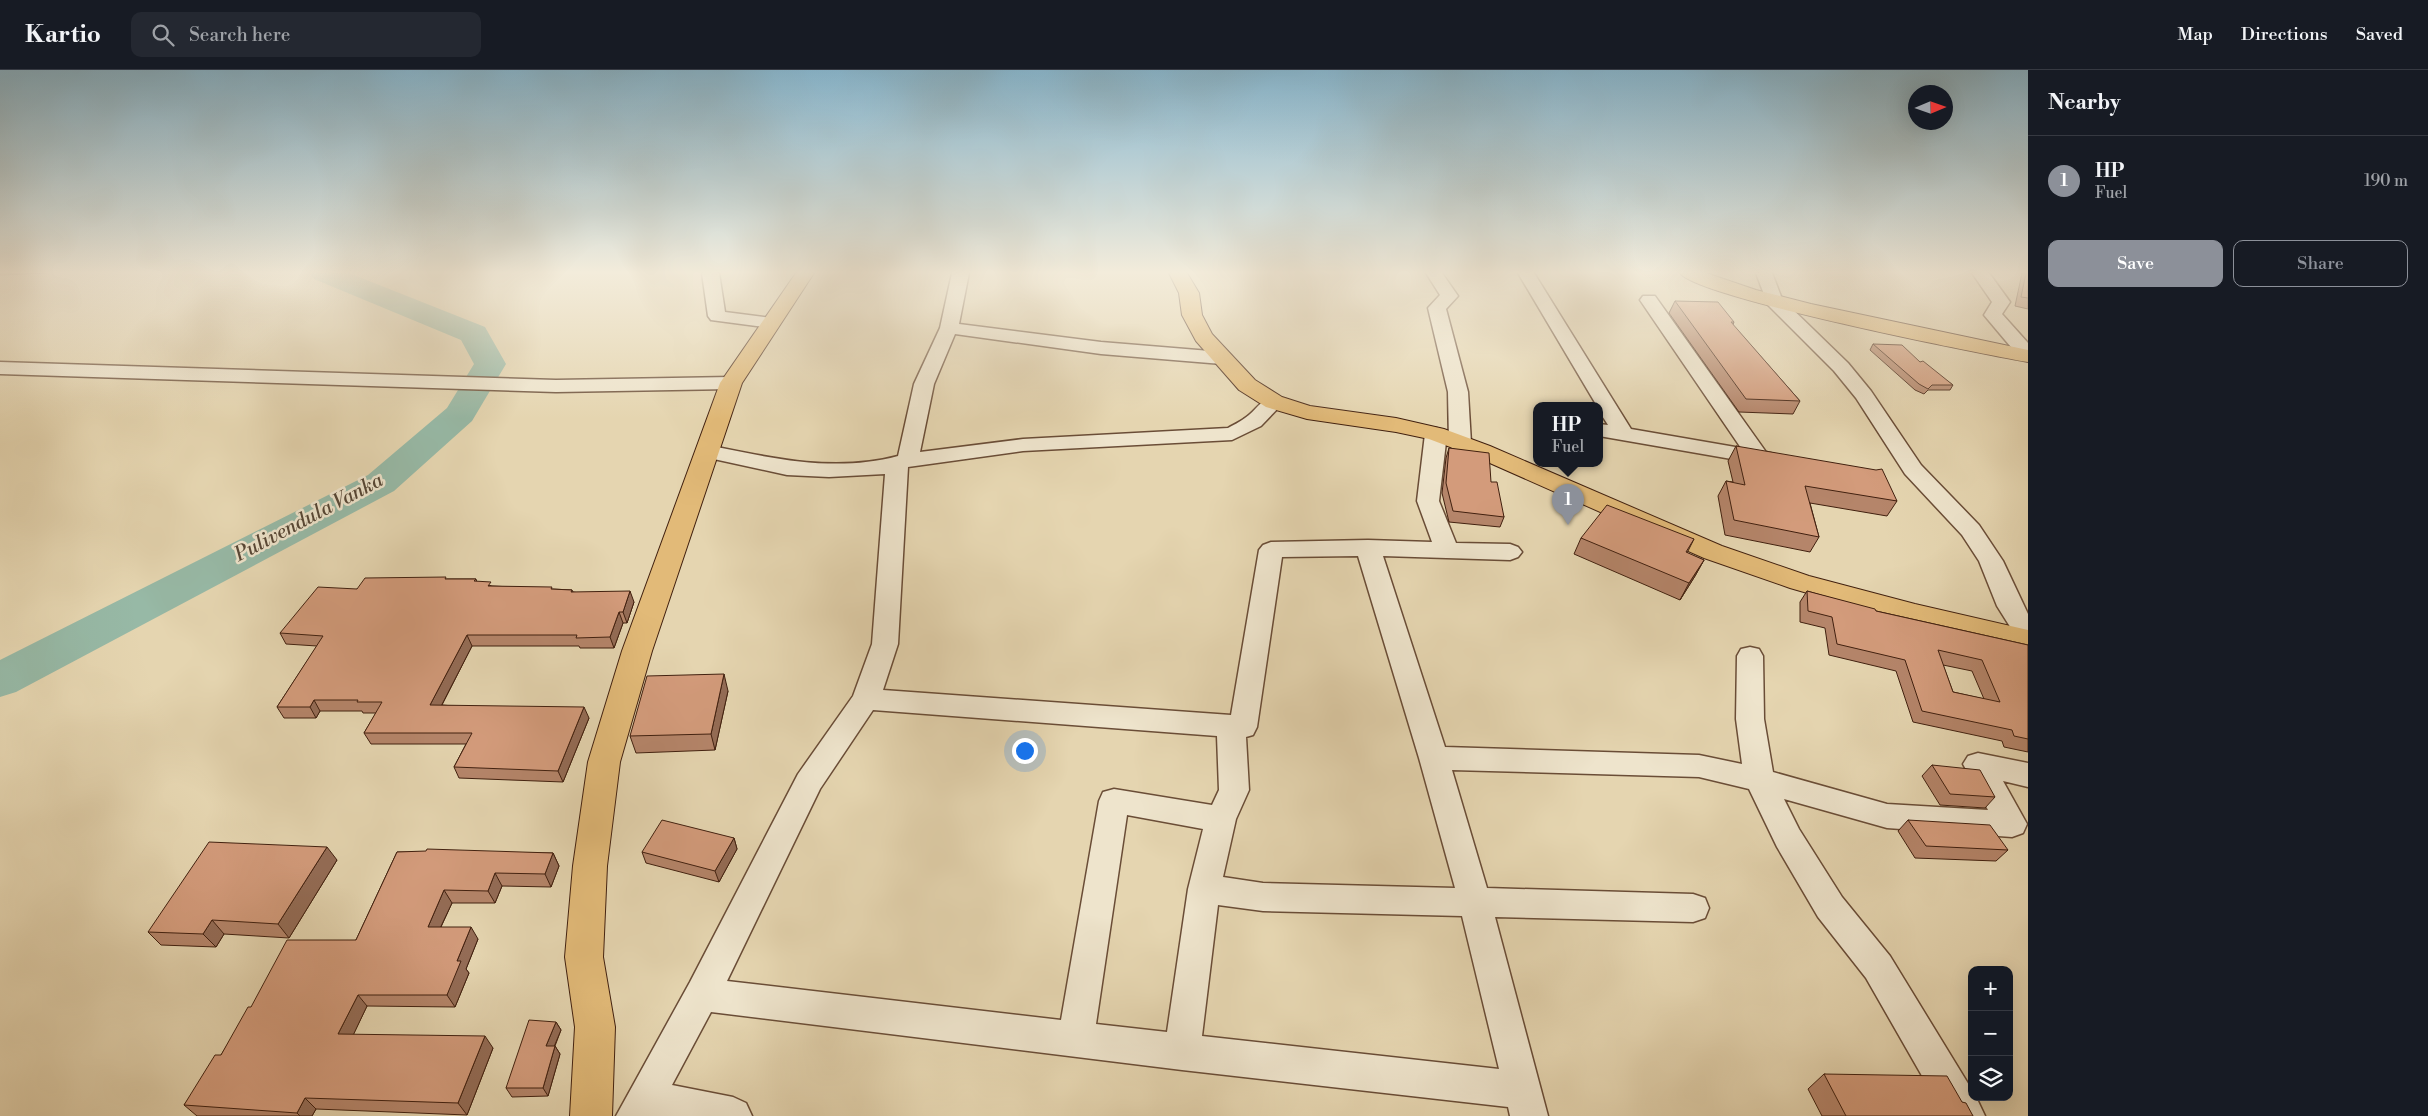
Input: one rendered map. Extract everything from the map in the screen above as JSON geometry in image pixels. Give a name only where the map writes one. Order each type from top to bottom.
[{"type":"main road","points":[[1195,322],[1203,337],[1246,385],[1274,402],[1307,412],[1436,434],[1537,469],[1620,510],[1713,552],[1800,582],[1915,614],[2028,640]]},
{"type":"main road","points":[[1865,322],[1957,343],[2028,355]]},
{"type":"main road","points":[[591,1116],[595,1027],[584,957],[590,866],[604,762],[638,651],[731,383],[771,323]]},
{"type":"street","points":[[762,322],[771,323]]},
{"type":"street","points":[[733,1116],[640,1108],[702,994],[809,782],[866,699],[885,644],[902,462],[924,384],[950,322]]},
{"type":"street","points":[[1440,322],[1458,392],[1460,443]]},
{"type":"street","points":[[1556,322],[1623,433]]},
{"type":"street","points":[[1664,322],[1758,457]]},
{"type":"street","points":[[1795,322],[1841,367],[1864,395],[1913,469],[1971,530],[1992,560],[2010,606],[2028,635]]},
{"type":"street","points":[[1999,322],[2028,355]]},
{"type":"street","points":[[949,328],[1101,348],[1222,358]]},
{"type":"street","points":[[0,368],[556,386],[731,383]]},
{"type":"street","points":[[708,451],[787,468],[879,469],[902,462],[1023,445],[1232,434],[1254,422],[1274,402]]},
{"type":"street","points":[[1603,430],[1785,462]]},
{"type":"street","points":[[1436,434],[1428,501],[1447,550]]},
{"type":"street","points":[[866,699],[1243,727],[1271,550],[1368,548],[1510,552]]},
{"type":"street","points":[[702,994],[1182,1052],[1527,1103],[1434,758],[1368,548]]},
{"type":"street","points":[[1750,656],[1750,719],[1759,780],[1788,838],[1830,907],[1878,967],[1966,1116]]},
{"type":"street","points":[[1182,1052],[1204,889],[1221,819],[1234,790],[1231,726]]},
{"type":"street","points":[[1434,758],[1699,766],[1759,780],[1887,816],[2012,824],[1978,764],[2028,775]]},
{"type":"street","points":[[1076,1039],[1114,801],[1221,819]]},
{"type":"street","points":[[1204,889],[1263,897],[1693,908]]},
{"type":"building","points":[[1690,322],[1734,322],[1731,322],[1800,401],[1746,399]]},
{"type":"building","points":[[1873,344],[1902,345],[1920,362],[1923,361],[1953,385],[1932,385],[1928,389],[1919,384]]},
{"type":"building","points":[[1736,446],[1876,470],[1882,469],[1897,501],[1805,486],[1819,537],[1734,520],[1726,481],[1745,485]]},
{"type":"building","points":[[1449,448],[1489,453],[1491,482],[1497,482],[1504,517],[1453,511],[1446,483]]},
{"type":"building","points":[[1607,505],[1694,539],[1686,552],[1704,560],[1689,583],[1581,538]]},
{"type":"building","points":[[446,577],[445,579],[476,579],[474,581],[491,582],[488,586],[552,587],[551,589],[572,590],[571,592],[630,591],[623,612],[619,612],[610,637],[576,638],[577,635],[467,635],[430,705],[584,707],[558,771],[454,767],[472,733],[364,733],[382,702],[314,700],[310,707],[277,707],[323,636],[280,633],[318,587],[357,589],[365,578]]},
{"type":"building","points":[[1807,591],[1875,609],[1876,611],[2028,645],[2028,739],[2014,736],[2012,730],[1922,711],[1905,660],[1837,644],[1832,617],[1808,611]],"holes":[[[1938,650],[1982,660],[2000,702],[1953,692]]]},
{"type":"building","points":[[724,674],[711,734],[630,736],[647,676]]},
{"type":"building","points":[[1932,765],[1980,770],[1995,797],[1950,794]]},
{"type":"building","points":[[662,820],[734,838],[715,871],[642,852]]},
{"type":"building","points":[[1908,820],[1990,825],[2008,850],[1926,846]]},
{"type":"building","points":[[209,842],[327,847],[278,924],[212,920],[203,934],[148,932]]},
{"type":"building","points":[[427,849],[553,853],[545,874],[495,873],[488,891],[444,890],[428,927],[471,927],[457,961],[461,961],[447,995],[358,995],[338,1034],[485,1036],[458,1103],[305,1098],[297,1113],[184,1105],[215,1055],[221,1055],[248,1007],[251,1007],[287,940],[356,940],[397,852],[426,851]]},
{"type":"building","points":[[529,1020],[556,1022],[546,1046],[555,1046],[543,1088],[506,1088]]},
{"type":"building","points":[[1824,1074],[1947,1076],[1962,1102],[1966,1103],[1973,1116],[1846,1116]]},
{"type":"waterway","name":"Pulivendula Vanka","points":[[0,680],[381,483],[460,414],[490,364],[474,334],[444,322]]},
{"type":"place","name":"HP","points":[[1568,525]]}]
